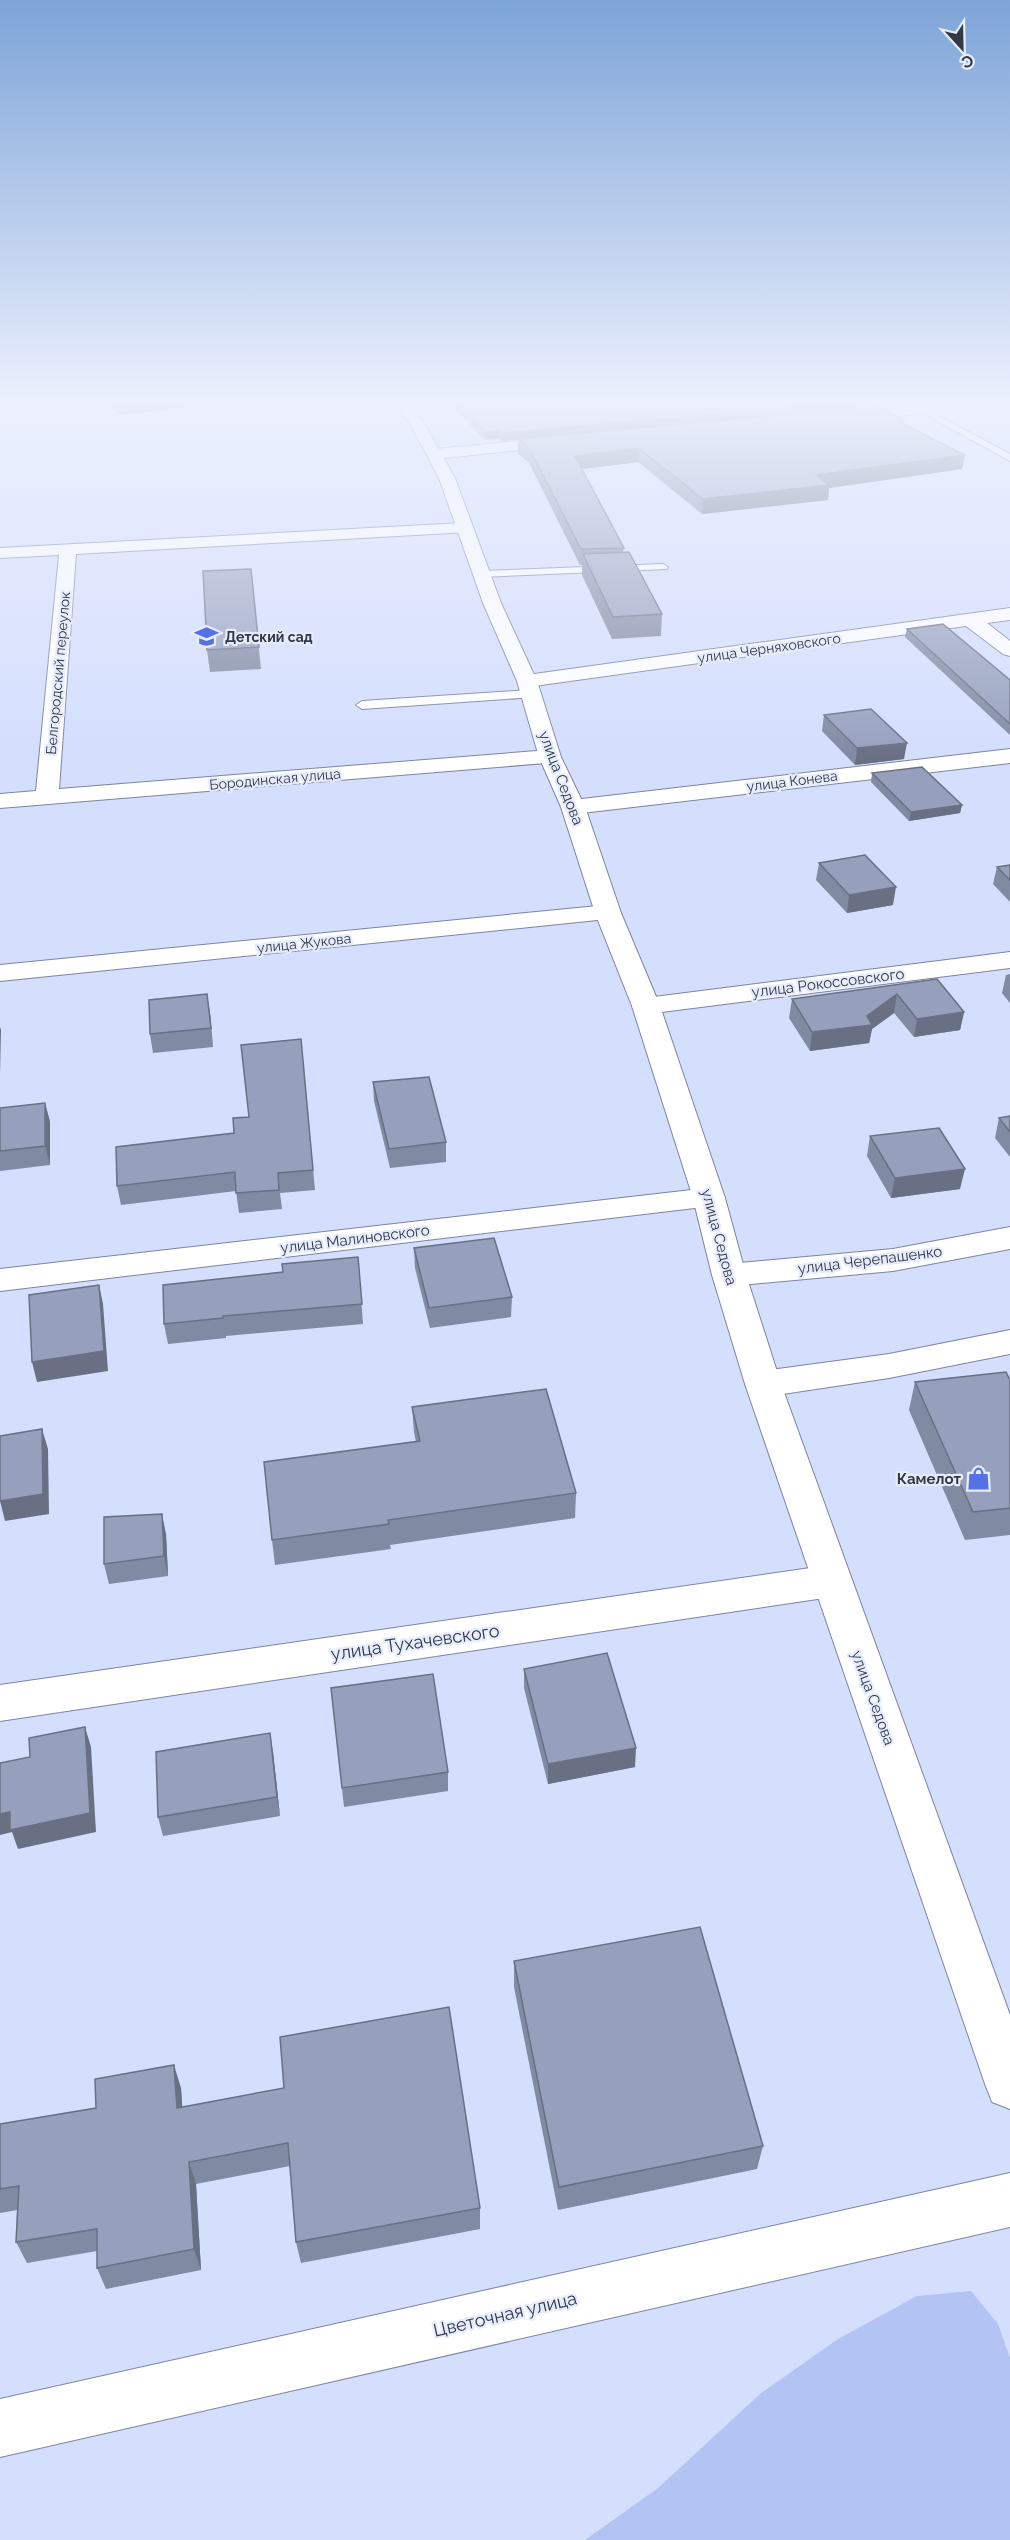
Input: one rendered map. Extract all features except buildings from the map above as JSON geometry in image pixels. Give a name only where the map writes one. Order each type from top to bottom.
[{"type":"street","name":"улица Седова","points":[[461,523],[529,687],[550,757],[573,807],[608,913],[646,1006],[710,1198],[729,1275],[763,1384],[1010,2084]]},
{"type":"street","points":[[0,553],[463,528]]},
{"type":"street","name":"Белгородский переулок","points":[[47,797],[68,549]]},
{"type":"street","name":"улица Черняховского","points":[[529,687],[1010,614]]},
{"type":"street","points":[[971,620],[1010,650]]},
{"type":"street","name":"улица Конева","points":[[573,807],[1010,756]]},
{"type":"street","name":"Бородинская улица","points":[[0,801],[550,757]]},
{"type":"street","name":"улица Жукова","points":[[0,974],[608,913]]},
{"type":"street","name":"улица Рокоссовского","points":[[646,1006],[1010,960]]},
{"type":"street","name":"улица Малиновского","points":[[0,1280],[710,1198]]},
{"type":"street","name":"улица Черепашенко","points":[[729,1275],[893,1260],[1010,1238]]},
{"type":"street","points":[[763,1384],[900,1364],[1010,1342]]},
{"type":"street","name":"улица Тухачевского","points":[[0,1703],[831,1581]]},
{"type":"street","name":"Цветочная улица","points":[[0,2428],[1010,2199]]},
{"type":"lane","points":[[481,574],[663,567]]},
{"type":"lane","points":[[362,705],[529,687]]},
{"type":"shaded area","points":[[971,2291],[998,2324],[1010,2358],[1010,2540],[585,2540],[658,2488],[760,2394],[838,2339],[917,2296]]},
{"type":"place","name":"Детский сад","points":[[207,637]]},
{"type":"place","name":"Камелот","points":[[979,1479]]}]
